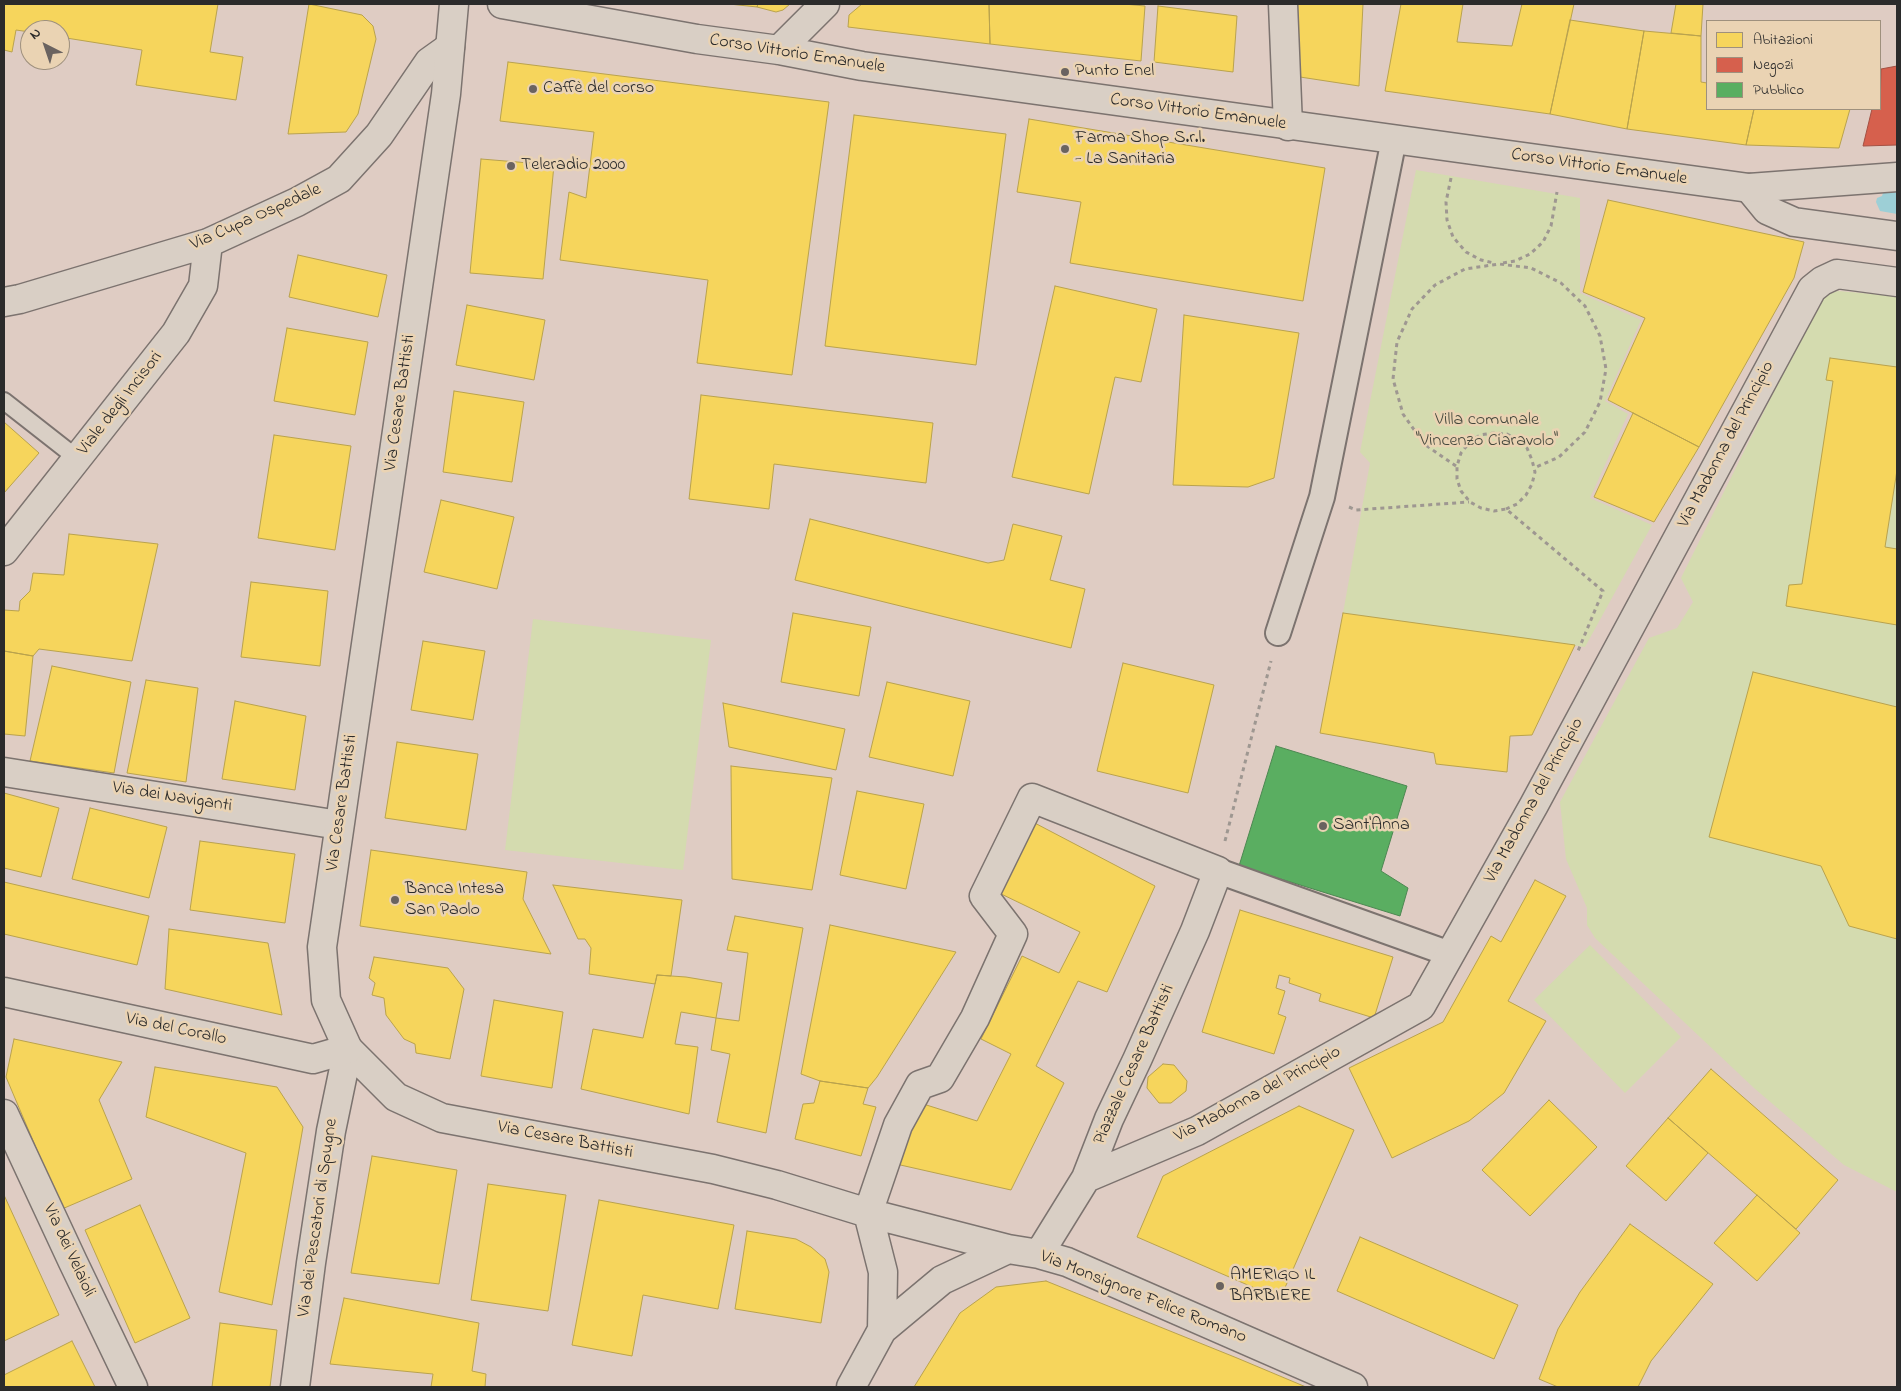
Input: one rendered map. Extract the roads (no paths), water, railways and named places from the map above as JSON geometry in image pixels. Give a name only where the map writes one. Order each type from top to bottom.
[{"type":"street","name":"Via Cesare Battisti","points":[[454,4],[446,94],[322,947],[326,1000],[348,1050],[396,1097],[442,1118],[713,1169],[777,1185],[868,1213]]},
{"type":"street","name":"Corso Vittorio Emanuele","points":[[502,4],[576,10],[696,39],[779,50],[862,66],[1749,188],[1897,177]]},
{"type":"street","points":[[779,50],[825,4]]},
{"type":"street","points":[[1283,4],[1288,126]]},
{"type":"street","name":"Via Cupa Ospedale","points":[[4,302],[208,244],[297,202],[339,179],[379,136],[429,62],[450,47]]},
{"type":"street","points":[[1278,633],[1322,497],[1394,139]]},
{"type":"street","points":[[1749,188],[1767,210],[1794,222],[1897,236]]},
{"type":"street","name":"Viale degli Incisori","points":[[4,551],[176,333],[203,286],[208,244]]},
{"type":"street","name":"Via Madonna del Principio","points":[[1086,1178],[1197,1131],[1421,1006],[1534,805],[1812,289],[1822,281],[1837,274],[1897,282]]},
{"type":"street","name":"Via dei Naviganti","points":[[4,772],[339,824]]},
{"type":"street","points":[[882,1330],[883,1272],[868,1213],[898,1125],[920,1085],[940,1078],[974,1018],[1013,934],[984,896],[1032,798],[1218,871],[1450,954]]},
{"type":"street","name":"Piazzale Cesare Battisti","points":[[1039,1254],[1086,1178],[1109,1119],[1195,931],[1218,871]]},
{"type":"street","name":"Via del Corallo","points":[[4,992],[313,1059],[348,1050]]},
{"type":"street","name":"Via dei Pescatori di Spugne","points":[[295,1387],[331,1131],[348,1050]]},
{"type":"street","name":"Via dei Velaioli","points":[[4,1114],[72,1262],[133,1387]]},
{"type":"street","name":"Via Monsignore Felice Romano","points":[[868,1213],[1067,1262],[1353,1387]]},
{"type":"street","points":[[852,1387],[882,1330],[942,1280],[1008,1249]]},
{"type":"lane","points":[[4,401],[78,459]]},
{"type":"water","points":[[1897,192],[1897,214],[1880,211],[1876,202],[1877,198],[1882,196],[1883,193]]},
{"type":"place","name":"Punto Enel","points":[[1065,72]]},
{"type":"place","name":"Caffè del corso","points":[[533,89]]},
{"type":"place","name":"Farma Shop S.r.l. - La Sanitaria","points":[[1065,149]]},
{"type":"place","name":"Teleradio 2000","points":[[511,166]]},
{"type":"place","name":"Sant'Anna","points":[[1323,826]]},
{"type":"place","name":"Banca Intesa San Paolo","points":[[395,900]]},
{"type":"place","name":"AMERIGO IL BARBIERE","points":[[1220,1286]]},
{"type":"park label","name":"Villa comunale \"Vincenzo Ciaravolo\"","points":[[1487,431]]}]
